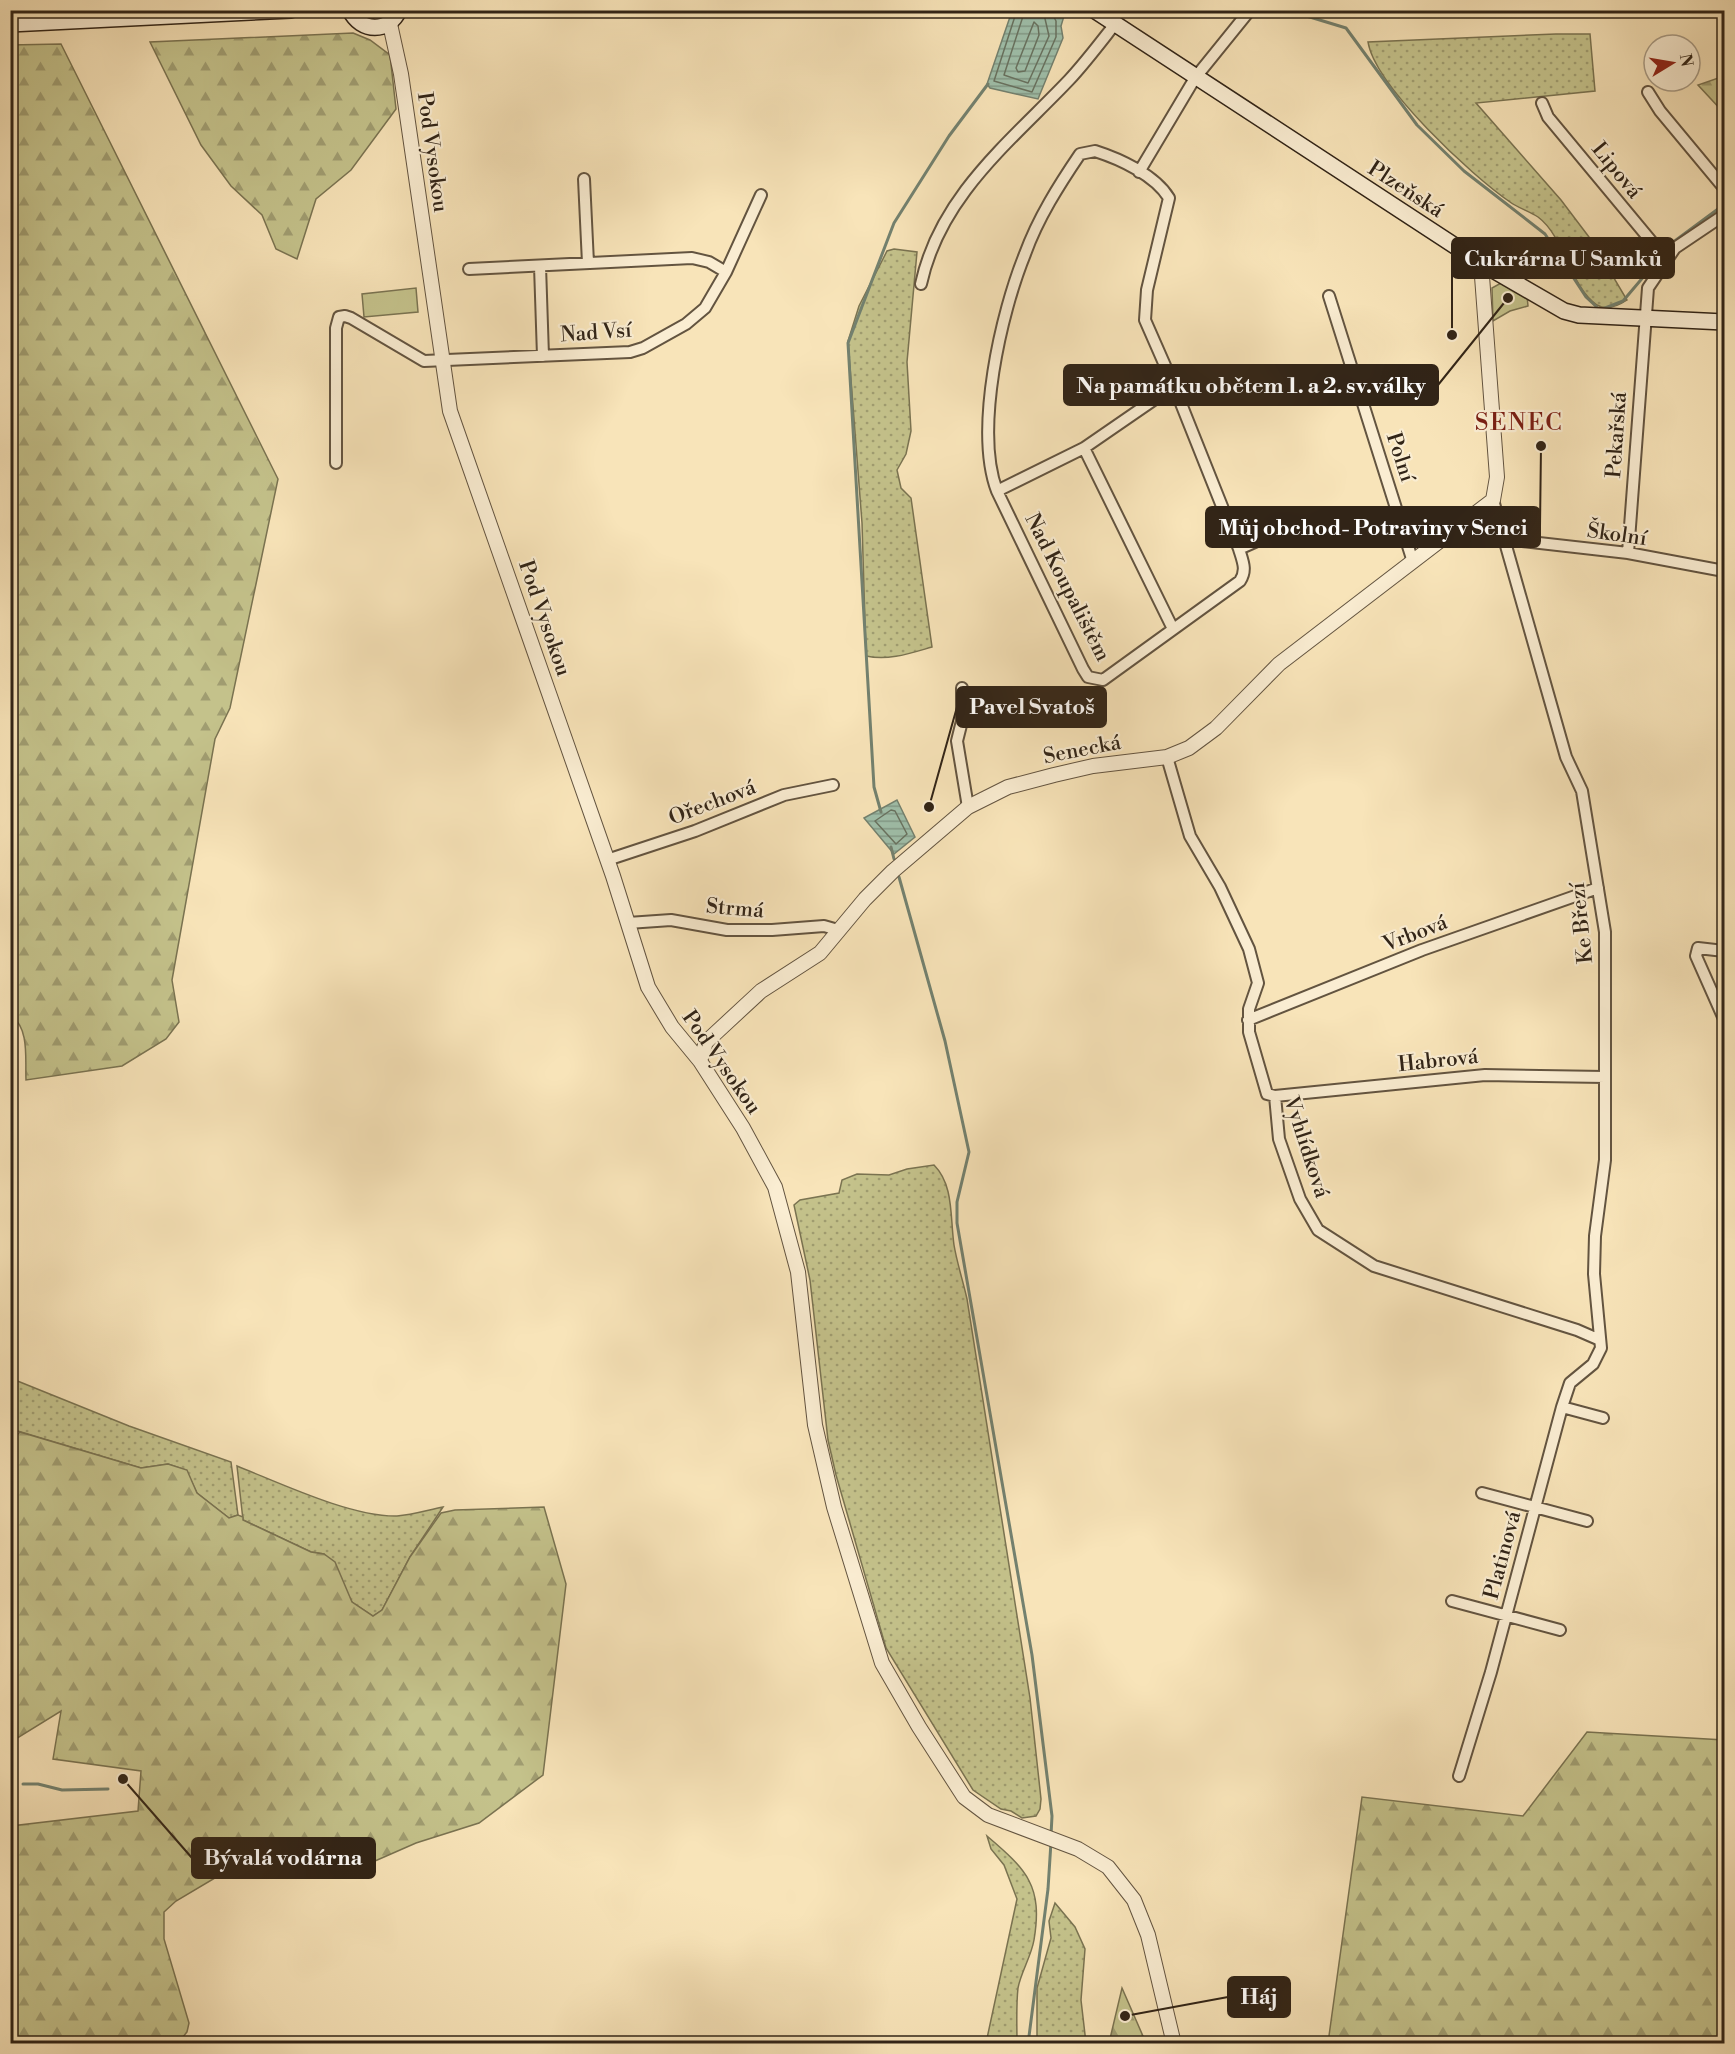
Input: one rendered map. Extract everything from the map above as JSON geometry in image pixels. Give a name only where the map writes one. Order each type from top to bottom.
[{"type":"main road","points":[[10,24],[291,10]]},
{"type":"main road","points":[[350,10],[357,22],[367,27],[379,28],[390,24],[399,10]]},
{"type":"main road","name":"Plzeňská","points":[[1094,10],[1481,263],[1564,311],[1579,315],[1725,322]]},
{"type":"street","points":[[1139,172],[1195,78],[1250,10]]},
{"type":"street","name":"Pod Vysokou","points":[[390,24],[401,78],[450,411],[607,860],[648,987],[672,1027],[699,1061],[743,1128],[775,1186],[798,1272],[815,1425],[834,1507],[882,1663],[919,1727],[964,1797],[988,1815],[1078,1849],[1108,1868],[1134,1900],[1148,1935],[1174,2043]]},
{"type":"street","points":[[921,284],[933,242],[952,207],[1013,134],[1068,81],[1115,24]]},
{"type":"street","points":[[1649,93],[1660,111],[1725,188]]},
{"type":"street","name":"Lipová","points":[[1542,103],[1548,117],[1666,259]]},
{"type":"street","name":"Nad Koupalištěm","points":[[1095,151],[1114,157],[1139,172],[1164,188],[1169,198],[1147,290],[1145,320],[1174,386],[1245,568],[1240,581],[1103,680],[1088,676],[992,477],[988,440],[992,379],[1006,312],[1025,253],[1055,192],[1080,154],[1095,151]]},
{"type":"street","points":[[584,179],[588,263]]},
{"type":"street","name":"Nad Vsí","points":[[336,463],[338,319],[345,316],[351,318],[424,361],[630,352],[643,348],[686,324],[705,308],[726,272],[761,195]]},
{"type":"street","name":"Pekařská","points":[[1628,554],[1648,288],[1666,259],[1680,244],[1725,215]]},
{"type":"street","points":[[469,269],[692,258],[709,262],[726,272]]},
{"type":"street","points":[[1481,263],[1497,477],[1493,500]]},
{"type":"street","name":"Nad Vsí","points":[[540,266],[543,356]]},
{"type":"street","name":"Polní","points":[[1329,296],[1413,562]]},
{"type":"street","points":[[998,491],[1084,448],[1174,386]]},
{"type":"street","points":[[1084,448],[1173,629]]},
{"type":"street","name":"Ke Březí","points":[[1493,500],[1527,628],[1566,757],[1582,791],[1605,932],[1605,1160],[1595,1236],[1594,1274],[1600,1340],[1599,1355]]},
{"type":"street","name":"Senecká","points":[[699,1061],[706,1042],[761,991],[820,953],[838,930],[893,871],[968,807],[1008,788],[1054,775],[1093,766],[1167,757],[1189,748],[1216,728],[1279,664],[1493,500]]},
{"type":"street","points":[[1239,549],[1286,528]]},
{"type":"street","name":"Školní","points":[[1504,539],[1628,554],[1725,571]]},
{"type":"street","points":[[962,688],[962,721],[957,741],[968,807]]},
{"type":"street","name":"Vyhlídková","points":[[1167,757],[1190,836],[1220,887],[1249,949],[1258,983],[1248,1020],[1249,1032],[1267,1094],[1275,1096],[1279,1139],[1300,1199],[1318,1230],[1374,1266],[1577,1330],[1600,1340]]},
{"type":"street","name":"Ořechová","points":[[607,860],[695,831],[784,795],[833,785]]},
{"type":"street","name":"Vrbová","points":[[1248,1020],[1422,950],[1598,888]]},
{"type":"street","name":"Strmá","points":[[628,923],[671,920],[727,930],[792,930],[816,926],[838,930]]},
{"type":"street","points":[[1725,951],[1698,948],[1696,956],[1725,1019]]},
{"type":"street","name":"Habrová","points":[[1275,1096],[1485,1074],[1605,1077]]},
{"type":"street","name":"Platinová","points":[[1459,1776],[1506,1615],[1562,1407],[1570,1383],[1593,1364],[1599,1355]]},
{"type":"street","points":[[1562,1407],[1602,1418]]},
{"type":"street","points":[[1482,1492],[1587,1521]]},
{"type":"street","points":[[1452,1601],[1560,1630]]},
{"type":"green space","points":[[353,33],[370,40],[390,55],[396,109],[351,170],[316,199],[297,259],[276,249],[262,215],[231,186],[201,145],[150,42]]},
{"type":"green space","points":[[1590,34],[1595,91],[1476,103],[1561,200],[1592,241],[1627,300],[1612,307],[1601,307],[1588,297],[1555,237],[1538,217],[1513,204],[1493,189],[1427,129],[1388,82],[1368,42]]},
{"type":"green space","points":[[61,44],[278,479],[230,708],[215,739],[172,980],[179,1022],[166,1039],[122,1066],[26,1080],[24,1036],[21,1027],[10,1015],[10,45]]},
{"type":"green space","points":[[1724,76],[1724,113],[1702,89],[1702,84]]},
{"type":"green space","points":[[894,249],[917,252],[907,362],[911,431],[906,454],[897,470],[901,488],[911,498],[932,647],[883,658],[866,656],[862,523],[848,341],[859,306],[887,251]]},
{"type":"green space","points":[[1501,283],[1527,296],[1528,306],[1510,311],[1493,321],[1492,288]]},
{"type":"green space","points":[[416,288],[418,312],[364,317],[362,294]]},
{"type":"green space","points":[[934,1165],[945,1182],[950,1202],[954,1245],[967,1299],[1030,1698],[1041,1799],[1040,1809],[1036,1816],[1022,1818],[1011,1811],[1001,1809],[973,1790],[886,1648],[828,1440],[810,1280],[794,1205],[800,1200],[839,1193],[842,1180],[857,1174],[889,1175],[907,1169]]},
{"type":"green space","points":[[10,1378],[129,1426],[231,1462],[238,1515],[229,1518],[197,1493],[186,1470],[168,1464],[141,1468],[11,1429]]},
{"type":"green space","points":[[11,1429],[18,1434],[20,1432],[141,1468],[168,1464],[187,1470],[197,1493],[229,1518],[238,1515],[243,1517],[243,1520],[311,1552],[324,1554],[335,1562],[352,1602],[373,1616],[382,1610],[410,1557],[441,1513],[455,1510],[544,1507],[566,1584],[543,1775],[479,1823],[416,1843],[375,1861],[342,1868],[296,1856],[255,1860],[230,1869],[176,1901],[164,1912],[164,1939],[189,2023],[187,2032],[178,2043],[11,2043],[11,1826],[138,1811],[141,1771],[53,1759],[61,1711],[11,1742]]},
{"type":"green space","points":[[237,1466],[316,1498],[379,1515],[414,1514],[443,1507],[410,1557],[382,1610],[373,1616],[352,1602],[324,1554],[311,1552],[243,1520]]},
{"type":"green space","points":[[1587,1732],[1724,1740],[1724,2043],[1328,2043],[1362,1797],[1523,1816]]},
{"type":"green space","points":[[987,1836],[1022,1870],[1034,1892],[1036,1921],[1034,1940],[1018,1988],[1017,2043],[986,2043],[1017,1899],[1004,1865],[991,1849]]},
{"type":"green space","points":[[1055,1903],[1075,1927],[1085,1949],[1081,2000],[1086,2043],[1037,2043],[1037,1988],[1051,1938],[1049,1921]]},
{"type":"green space","points":[[1122,1988],[1146,2043],[1109,2043]]},
{"type":"water","points":[[1012,11],[1049,11],[1064,16],[1061,26],[1063,38],[1038,99],[990,88],[987,84]]},
{"type":"water","points":[[897,800],[915,837],[894,854],[864,818]]},
{"type":"waterway","points":[[1298,10],[1300,14],[1346,28],[1417,125],[1464,171],[1545,234],[1586,297],[1600,310],[1623,301],[1672,243],[1718,209],[1724,209]]},
{"type":"waterway","points":[[881,812],[874,787],[848,343],[894,223],[949,136],[988,84]]},
{"type":"waterway","points":[[891,847],[894,859]]},
{"type":"waterway","points":[[899,877],[945,1041],[969,1152],[957,1202],[957,1223],[1032,1655],[1052,1816],[1051,1835]]},
{"type":"waterway","points":[[23,1784],[38,1784],[62,1790],[108,1789]]},
{"type":"waterway","points":[[1028,2044],[1048,1889],[1051,1842]]},
{"type":"place","name":"Na památku obětem 1. a 2. sv.války","points":[[1508,298]]},
{"type":"place","name":"Cukrárna U Samků","points":[[1452,335]]},
{"type":"place","name":"Můj obchod- Potraviny v Senci","points":[[1541,446]]},
{"type":"place","name":"Pavel Svatoš","points":[[929,807]]},
{"type":"place","name":"Bývalá vodárna","points":[[123,1779]]},
{"type":"place","name":"Háj","points":[[1125,2016]]},
{"type":"district","name":"SENEC","points":[[1519,422]]}]
